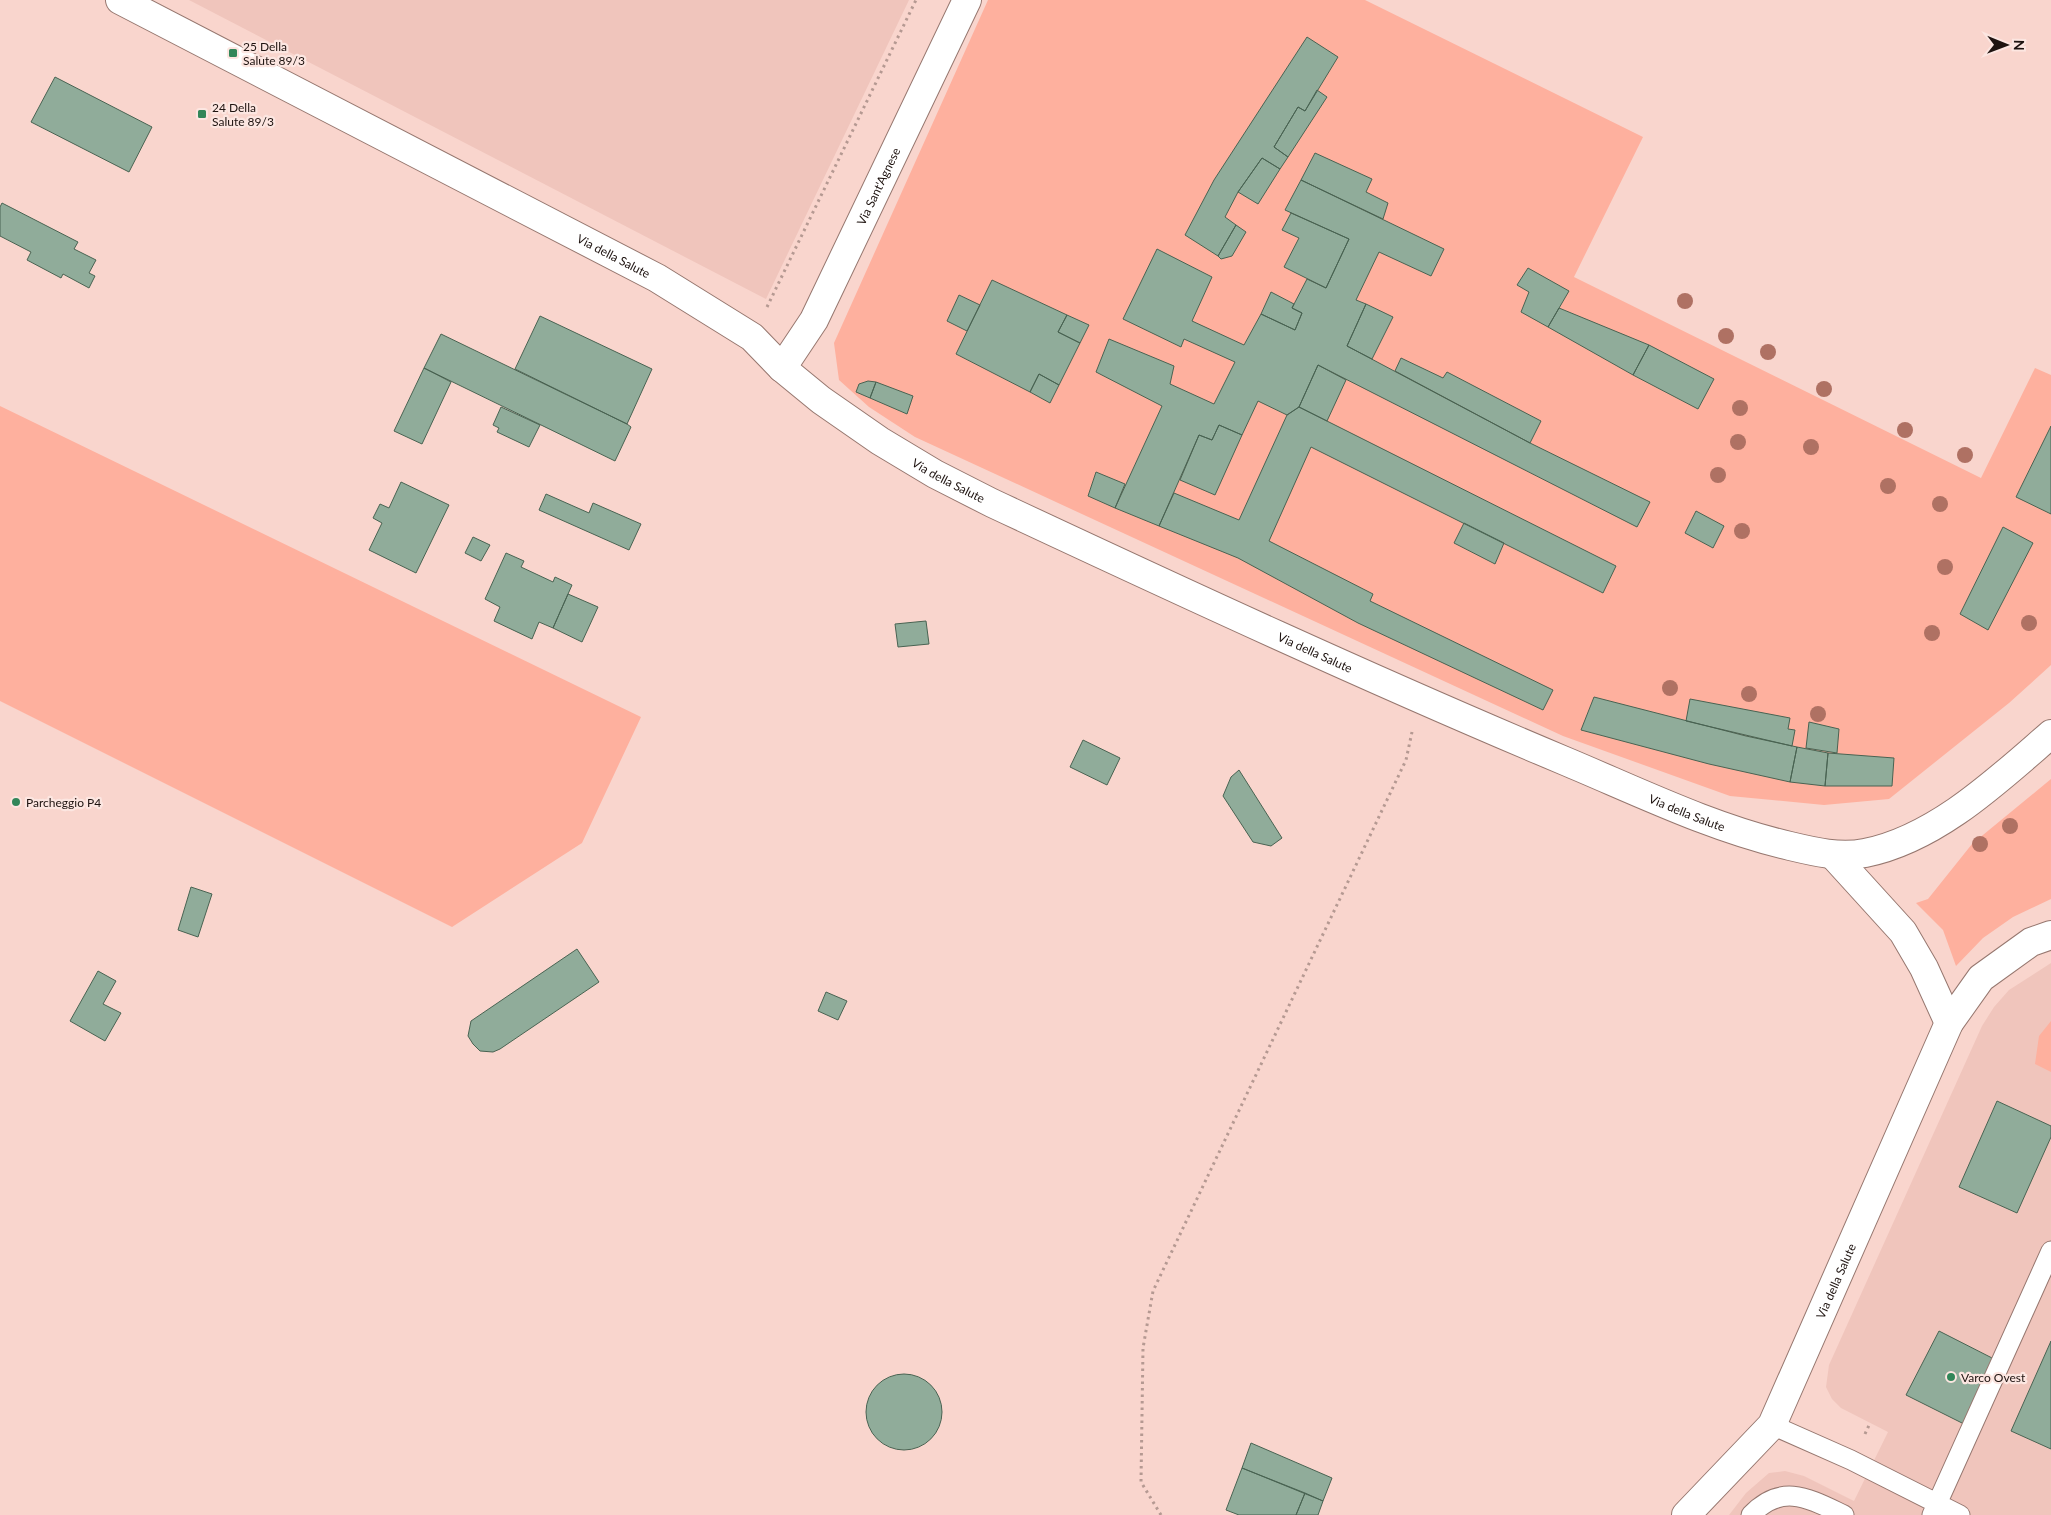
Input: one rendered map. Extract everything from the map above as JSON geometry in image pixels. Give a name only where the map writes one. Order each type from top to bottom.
[{"type":"street","name":"Via della Salute","points":[[120,0],[657,278],[752,337],[782,368],[821,400],[880,441],[935,474],[1001,508],[1419,700],[1694,816],[1765,840],[1833,855],[1864,854],[1899,844],[1927,830],[2001,777],[2051,734]]},
{"type":"street","name":"Via Sant'Agnese","points":[[782,368],[814,320],[967,0]]},
{"type":"street","points":[[1833,855],[1903,932],[1924,968],[1949,1023]]},
{"type":"street","name":"Via della Salute","points":[[1686,1515],[1772,1425],[1949,1023],[1981,978],[2031,942],[2051,935]]},
{"type":"lane","points":[[1934,1509],[2051,1251]]},
{"type":"lane","points":[[1772,1425],[1851,1460],[1934,1509],[1960,1515]]},
{"type":"lane","points":[[1751,1515],[1771,1501],[1784,1495],[1813,1500],[1844,1515]]},
{"type":"path","points":[[752,337],[916,0]]},
{"type":"path","points":[[1161,1515],[1141,1482],[1143,1348],[1153,1291],[1406,760],[1419,700]]},
{"type":"shaded area","points":[[189,0],[909,0],[766,299]]},
{"type":"shaded area","points":[[988,0],[1365,0],[1643,137],[1574,277],[1981,478],[2035,368],[2051,375],[2051,665],[2009,703],[1889,799],[1824,805],[1730,796],[1563,736],[915,437],[869,407],[839,380],[834,343]]},
{"type":"shaded area","points":[[0,406],[641,717],[582,843],[452,927],[0,701]]},
{"type":"shaded area","points":[[2051,779],[2051,899],[2013,917],[1983,938],[1956,966],[1943,930],[1916,903],[1928,899],[1972,844]]},
{"type":"shaded area","points":[[2051,963],[2051,1515],[1729,1515],[1746,1493],[1769,1473],[1785,1471],[1804,1476],[1854,1501],[1888,1432],[1841,1408],[1832,1399],[1826,1387],[1829,1365],[1982,1026],[1994,1007],[2009,990]]},
{"type":"shaded area","points":[[2051,1021],[2051,1072],[2035,1064],[2039,1036]]},
{"type":"building","points":[[1307,37],[1338,57],[1305,111],[1298,107],[1274,147],[1288,157],[1280,169],[1262,158],[1238,192],[1225,217],[1236,225],[1218,256],[1185,235],[1214,180]]},
{"type":"building","points":[[55,77],[152,127],[129,172],[31,122]]},
{"type":"building","points":[[1317,90],[1327,97],[1288,157],[1274,147],[1298,107],[1305,111]]},
{"type":"building","points":[[1315,153],[1372,179],[1366,192],[1388,203],[1383,219],[1301,180]]},
{"type":"building","points":[[1262,158],[1280,169],[1258,204],[1238,192]]},
{"type":"building","points":[[1301,180],[1444,249],[1431,276],[1379,252],[1356,300],[1366,304],[1347,346],[1530,443],[1650,502],[1637,527],[1318,365],[1299,407],[1287,415],[1258,401],[1242,435],[1219,425],[1212,440],[1199,435],[1159,526],[1115,508],[1162,406],[1096,372],[1109,339],[1174,366],[1170,384],[1214,404],[1235,362],[1184,339],[1181,347],[1123,319],[1157,249],[1212,277],[1192,321],[1244,345],[1261,314],[1295,330],[1302,313],[1292,308],[1307,279],[1326,288],[1349,239],[1285,210]]},
{"type":"building","points":[[2,203],[78,242],[74,249],[96,260],[89,273],[95,276],[89,288],[63,274],[61,278],[27,260],[31,252],[0,236],[0,207]]},
{"type":"building","points":[[1291,213],[1349,239],[1326,288],[1284,267],[1299,238],[1282,230]]},
{"type":"building","points":[[1236,225],[1246,232],[1232,256],[1221,259],[1218,256]]},
{"type":"building","points":[[1528,268],[1569,291],[1548,327],[1521,312],[1529,292],[1517,285]]},
{"type":"building","points":[[992,280],[1067,315],[1058,332],[1080,343],[1059,385],[1039,374],[1030,392],[956,354]]},
{"type":"building","points":[[1271,292],[1294,304],[1292,308],[1302,313],[1295,330],[1261,314]]},
{"type":"building","points":[[959,295],[980,305],[967,331],[947,321]]},
{"type":"building","points":[[1366,304],[1393,317],[1372,359],[1347,346]]},
{"type":"building","points":[[1559,308],[1649,345],[1633,375],[1548,327]]},
{"type":"building","points":[[1067,315],[1089,325],[1080,343],[1058,332]]},
{"type":"building","points":[[540,316],[652,369],[627,424],[515,369]]},
{"type":"building","points":[[441,334],[627,424],[631,427],[615,461],[424,368]]},
{"type":"building","points":[[1649,345],[1714,379],[1698,409],[1633,375]]},
{"type":"building","points":[[1401,358],[1443,378],[1447,372],[1541,421],[1530,443],[1395,371]]},
{"type":"building","points":[[1318,365],[1346,380],[1327,421],[1299,407]]},
{"type":"building","points":[[424,368],[451,382],[422,444],[394,431]]},
{"type":"building","points":[[1039,374],[1059,385],[1050,403],[1030,392]]},
{"type":"building","points":[[868,381],[876,382],[870,398],[856,392],[859,384]]},
{"type":"building","points":[[876,382],[913,396],[907,414],[870,398]]},
{"type":"building","points":[[501,407],[540,425],[529,447],[497,432],[499,428],[493,425]]},
{"type":"building","points":[[1299,407],[1616,566],[1603,593],[1311,447],[1269,541],[1373,594],[1370,601],[1553,690],[1543,710],[1358,623],[1238,558],[1159,526],[1174,493],[1239,520],[1287,415]]},
{"type":"building","points":[[1219,425],[1242,435],[1215,495],[1180,480],[1199,435],[1212,440]]},
{"type":"building","points":[[2051,426],[2051,514],[2016,497]]},
{"type":"building","points":[[1096,472],[1125,484],[1115,508],[1088,496]]},
{"type":"building","points":[[401,482],[449,505],[416,573],[369,550],[382,523],[373,518],[380,504],[389,508]]},
{"type":"building","points":[[546,494],[589,513],[593,503],[641,524],[629,550],[539,510]]},
{"type":"building","points":[[1696,511],[1724,526],[1713,548],[1685,533]]},
{"type":"building","points":[[1464,523],[1504,543],[1495,564],[1454,543]]},
{"type":"building","points":[[2003,527],[2033,543],[1988,630],[1960,614]]},
{"type":"building","points":[[473,537],[490,545],[481,561],[465,553]]},
{"type":"building","points":[[506,553],[524,561],[521,567],[553,582],[555,577],[572,585],[553,628],[539,622],[532,639],[494,621],[500,607],[485,599]]},
{"type":"building","points":[[568,594],[598,607],[582,642],[553,628]]},
{"type":"building","points":[[926,621],[929,644],[898,647],[895,624]]},
{"type":"building","points":[[1594,697],[1746,736],[1797,747],[1790,782],[1709,764],[1581,730]]},
{"type":"building","points":[[1690,699],[1790,718],[1788,729],[1795,730],[1792,746],[1686,721]]},
{"type":"building","points":[[1809,722],[1839,729],[1837,753],[1806,748]]},
{"type":"building","points":[[1083,740],[1120,758],[1107,785],[1070,767]]},
{"type":"building","points":[[1797,747],[1828,753],[1825,786],[1790,782]]},
{"type":"building","points":[[1828,753],[1894,758],[1892,786],[1825,786]]},
{"type":"building","points":[[1239,770],[1282,838],[1271,846],[1253,842],[1223,796],[1231,777]]},
{"type":"building","points":[[191,887],[212,894],[198,937],[178,930]]},
{"type":"building","points":[[577,949],[599,982],[500,1049],[493,1052],[480,1051],[473,1044],[468,1036],[471,1021]]},
{"type":"building","points":[[98,971],[116,981],[103,1004],[121,1013],[105,1041],[70,1021]]},
{"type":"building","points":[[826,992],[847,1001],[838,1020],[818,1011]]},
{"type":"building","points":[[1997,1101],[2051,1126],[2051,1137],[2017,1213],[1959,1187]]},
{"type":"building","name":"Varco Ovest","points":[[1939,1331],[1996,1360],[1964,1424],[1906,1395]]},
{"type":"building","points":[[2051,1341],[2051,1449],[2011,1431]]},
{"type":"building","points":[[904,1374],[919,1377],[931,1385],[939,1397],[942,1412],[939,1427],[931,1439],[919,1447],[904,1450],[889,1447],[877,1439],[869,1427],[866,1412],[869,1397],[877,1385],[889,1377]]},
{"type":"building","points":[[1251,1443],[1332,1478],[1323,1501],[1242,1468]]},
{"type":"building","points":[[1242,1468],[1305,1493],[1296,1515],[1239,1515],[1226,1510]]},
{"type":"building","points":[[1305,1493],[1323,1501],[1318,1515],[1296,1515]]},
{"type":"place","name":"25 Della Salute 89/3","points":[[233,53]]},
{"type":"place","name":"24 Della Salute 89/3","points":[[202,114]]},
{"type":"place","name":"Parcheggio P4","points":[[16,802]]},
{"type":"place","name":"Varco Ovest","points":[[1951,1377]]}]
